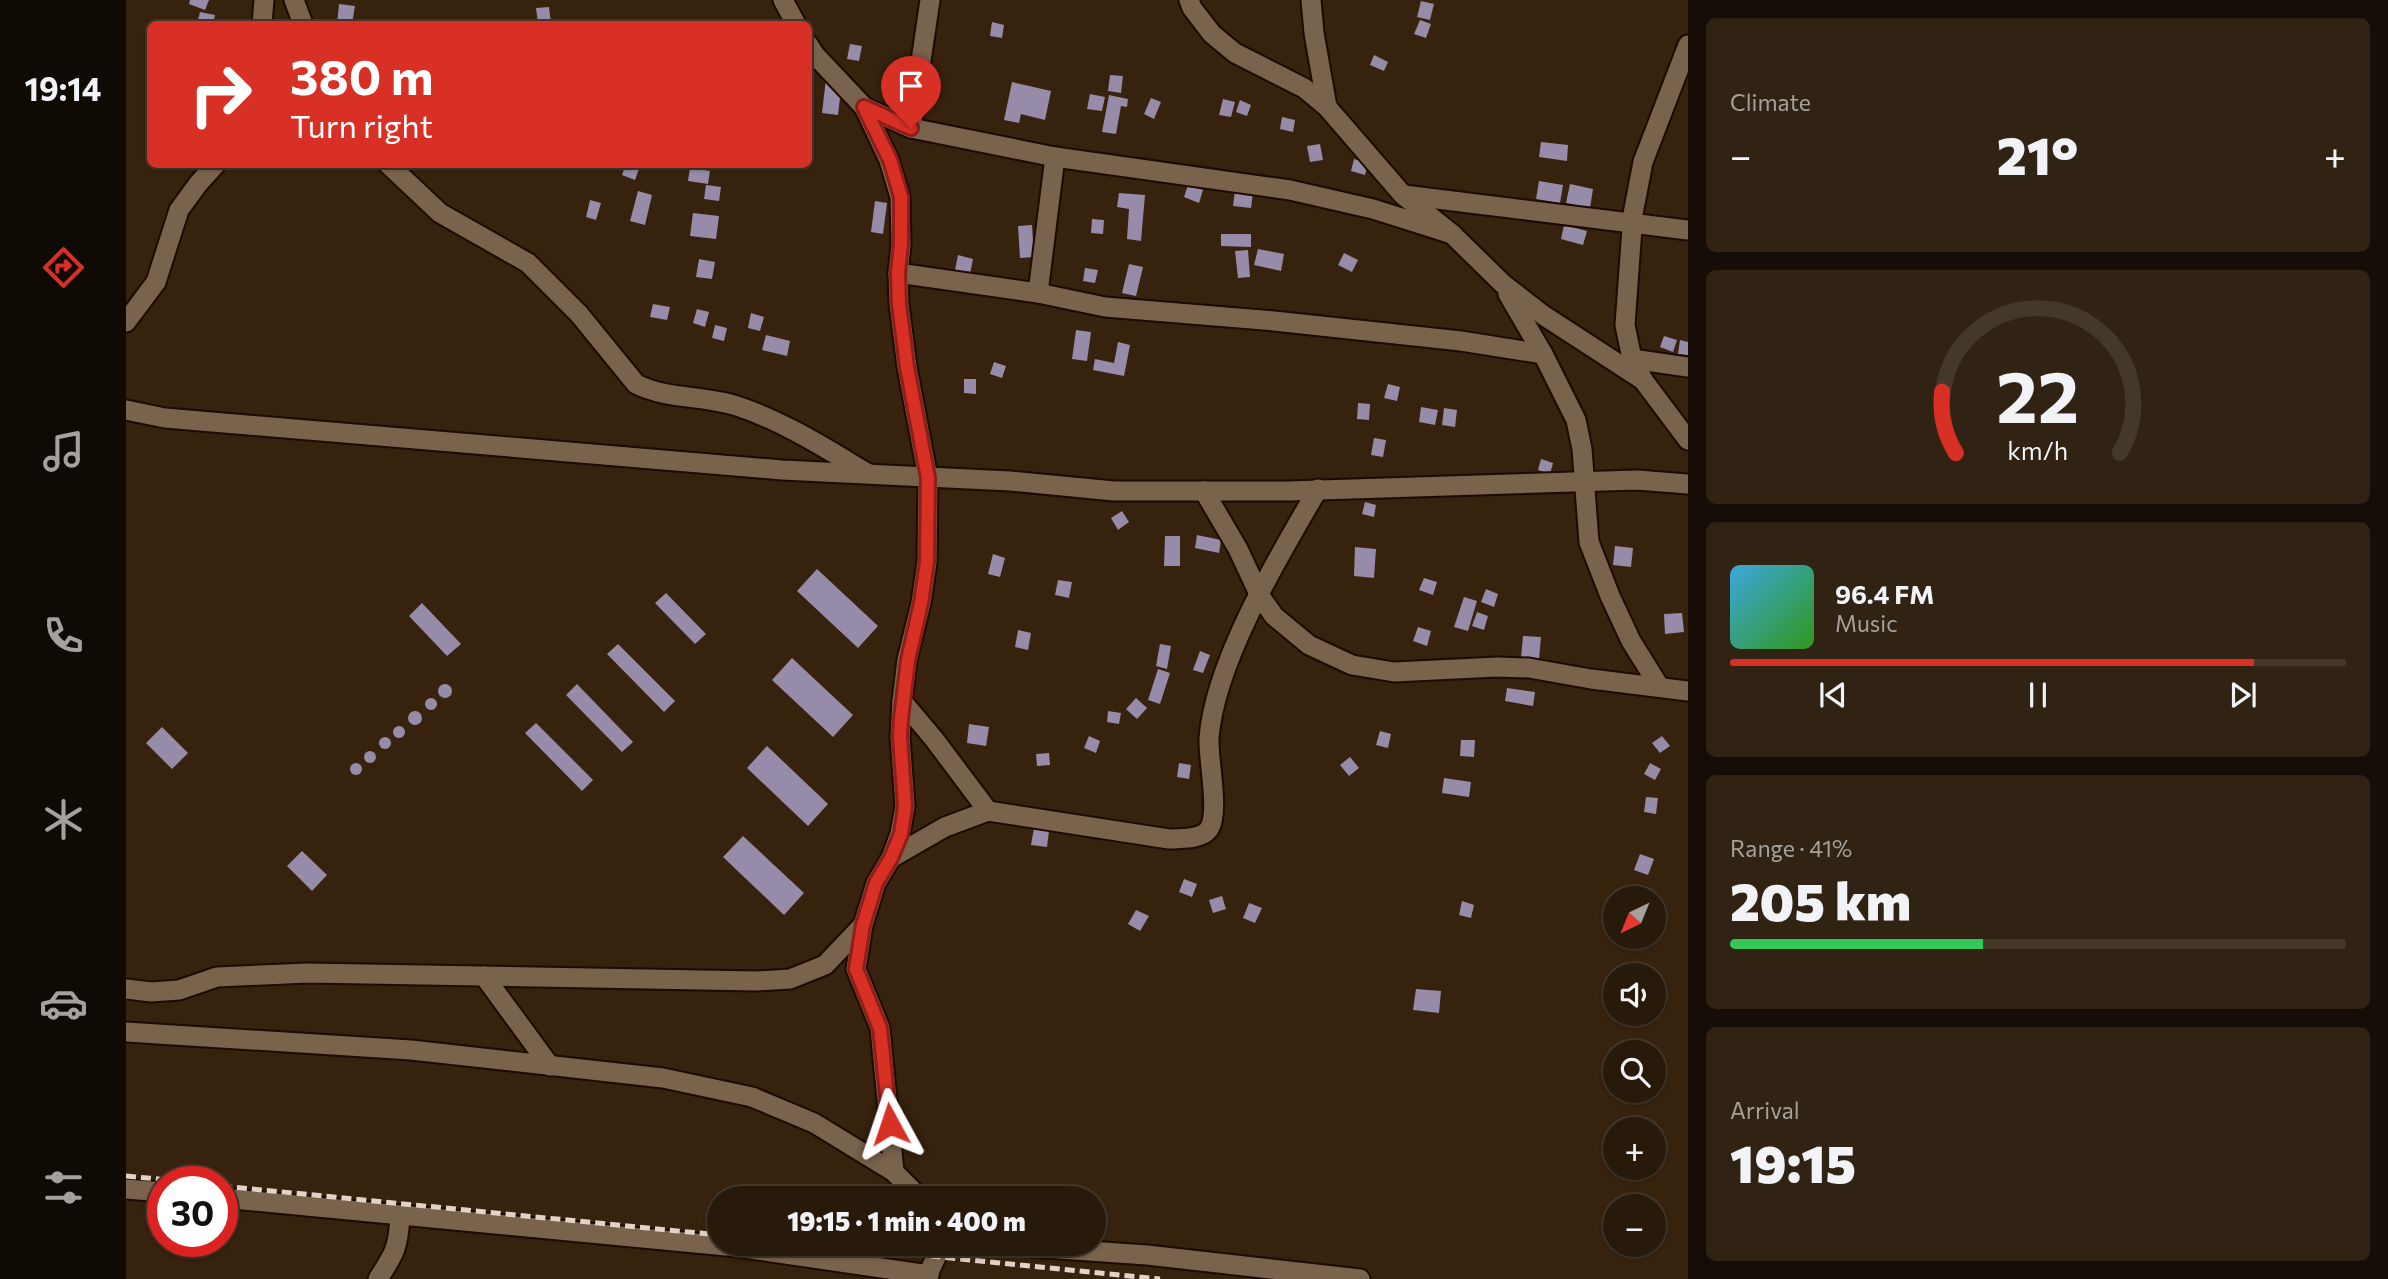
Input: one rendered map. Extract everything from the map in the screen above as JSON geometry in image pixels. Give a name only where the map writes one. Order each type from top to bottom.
[{"type":"street","points":[[262,21],[264,0]]},
{"type":"street","points":[[294,0],[302,21]]},
{"type":"street","points":[[783,0],[794,21]]},
{"type":"street","points":[[911,128],[930,0]]},
{"type":"street","points":[[1189,0],[1212,34],[1235,54],[1304,88],[1327,107],[1404,195],[1452,233],[1503,284],[1543,314],[1643,380]]},
{"type":"street","points":[[1311,0],[1327,107]]},
{"type":"street","points":[[1688,45],[1643,162],[1633,223],[1625,325],[1632,359],[1643,380],[1688,440]]},
{"type":"street","points":[[812,50],[864,107],[890,160],[901,197],[898,273],[907,367],[928,478],[927,562],[902,701],[900,737],[905,806],[901,834],[876,883],[863,925],[856,969],[880,1028],[894,1172]]},
{"type":"street","points":[[864,107],[911,128],[1055,157],[1290,190],[1374,209],[1452,233]]},
{"type":"street","points":[[1038,293],[1055,157]]},
{"type":"street","points":[[126,322],[156,282],[179,210],[212,168]]},
{"type":"street","points":[[392,168],[440,213],[528,263],[579,314],[636,384],[677,397],[733,404],[771,418],[871,475]]},
{"type":"street","points":[[1404,195],[1688,230]]},
{"type":"street","points":[[898,273],[1038,293],[1105,307],[1461,341],[1543,354]]},
{"type":"street","points":[[1503,284],[1543,354],[1576,420],[1582,449],[1589,542],[1631,641],[1659,686]]},
{"type":"street","points":[[1632,359],[1688,367]]},
{"type":"street","points":[[126,410],[165,418],[477,446],[871,475],[1010,481],[1114,491],[1318,489],[1637,480],[1688,484]]},
{"type":"street","points":[[891,858],[945,827],[988,811],[1169,839],[1197,837],[1209,829],[1214,813],[1209,738],[1219,692],[1233,652],[1260,596],[1318,489]]},
{"type":"street","points":[[1205,491],[1238,549],[1260,596],[1274,616],[1309,645],[1352,665],[1394,672],[1529,668],[1688,691]]},
{"type":"street","points":[[902,701],[926,728],[988,811]]},
{"type":"street","points":[[126,989],[151,992],[179,990],[217,977],[242,974],[756,981],[790,979],[825,965],[863,925]]},
{"type":"street","points":[[484,976],[550,1066]]},
{"type":"street","points":[[126,1032],[411,1051],[663,1078],[752,1097],[814,1123],[894,1172],[908,1186]]},
{"type":"street","points":[[126,1189],[147,1191]]},
{"type":"street","points":[[238,1200],[737,1247],[927,1277],[937,1256]]},
{"type":"street","points":[[378,1279],[395,1254],[400,1217]]},
{"type":"street","points":[[1106,1252],[1360,1279]]},
{"type":"building","points":[[190,0],[209,0],[205,10],[189,4]]},
{"type":"building","points":[[1421,1],[1434,4],[1430,20],[1417,17]]},
{"type":"building","points":[[339,4],[355,6],[352,21],[337,21]]},
{"type":"building","points":[[549,7],[551,21],[538,21],[536,8]]},
{"type":"building","points":[[200,12],[215,15],[214,21],[198,21]]},
{"type":"building","points":[[1420,20],[1431,24],[1426,38],[1414,34]]},
{"type":"building","points":[[992,22],[1004,25],[1002,38],[990,36]]},
{"type":"building","points":[[850,44],[862,46],[859,61],[847,59]]},
{"type":"building","points":[[1374,55],[1388,62],[1384,71],[1370,65]]},
{"type":"building","points":[[827,70],[843,72],[838,115],[822,113]]},
{"type":"building","points":[[1110,75],[1123,76],[1121,93],[1108,91]]},
{"type":"building","points":[[1012,82],[1051,91],[1045,120],[1021,114],[1019,123],[1004,120]]},
{"type":"building","points":[[1090,94],[1105,97],[1102,111],[1087,109]]},
{"type":"building","points":[[1109,95],[1128,99],[1127,107],[1121,106],[1116,134],[1102,132]]},
{"type":"building","points":[[1151,98],[1161,102],[1154,119],[1144,114]]},
{"type":"building","points":[[1223,99],[1235,102],[1231,117],[1219,115]]},
{"type":"building","points":[[1240,100],[1251,105],[1247,116],[1236,112]]},
{"type":"building","points":[[1282,117],[1295,120],[1293,132],[1280,129]]},
{"type":"building","points":[[1541,142],[1568,145],[1567,161],[1539,157]]},
{"type":"building","points":[[1320,144],[1323,160],[1310,162],[1307,146]]},
{"type":"building","points":[[1354,159],[1368,163],[1365,175],[1351,171]]},
{"type":"building","points":[[625,168],[639,168],[635,180],[622,175]]},
{"type":"building","points":[[690,168],[710,171],[708,184],[688,181]]},
{"type":"building","points":[[1539,181],[1563,185],[1560,203],[1536,199]]},
{"type":"building","points":[[1570,184],[1593,189],[1590,208],[1566,203]]},
{"type":"building","points":[[706,185],[721,187],[719,201],[704,199]]},
{"type":"building","points":[[1188,185],[1203,190],[1199,203],[1184,197]]},
{"type":"building","points":[[1235,190],[1253,192],[1251,208],[1233,206]]},
{"type":"building","points":[[638,191],[652,195],[645,225],[630,221]]},
{"type":"building","points":[[1119,193],[1145,195],[1141,241],[1127,239],[1129,209],[1117,207]]},
{"type":"building","points":[[590,200],[601,203],[596,220],[586,217]]},
{"type":"building","points":[[875,201],[887,203],[883,234],[871,232]]},
{"type":"building","points":[[693,213],[719,216],[716,239],[690,236]]},
{"type":"building","points":[[1092,219],[1104,220],[1103,234],[1091,233]]},
{"type":"building","points":[[1032,225],[1034,257],[1020,258],[1018,226]]},
{"type":"building","points":[[1564,225],[1587,231],[1583,245],[1561,239]]},
{"type":"building","points":[[1221,234],[1251,234],[1251,247],[1221,246]]},
{"type":"building","points":[[1258,249],[1284,254],[1281,271],[1254,265]]},
{"type":"building","points":[[1248,250],[1250,277],[1238,278],[1235,251]]},
{"type":"building","points":[[1344,253],[1358,260],[1352,272],[1338,265]]},
{"type":"building","points":[[958,255],[973,259],[970,274],[955,270]]},
{"type":"building","points":[[699,259],[715,262],[712,279],[696,277]]},
{"type":"building","points":[[1129,264],[1143,267],[1136,296],[1122,293]]},
{"type":"building","points":[[1085,268],[1098,270],[1095,283],[1083,281]]},
{"type":"building","points":[[653,304],[670,307],[667,320],[650,317]]},
{"type":"building","points":[[697,309],[709,312],[705,327],[693,323]]},
{"type":"building","points":[[751,313],[764,317],[760,331],[748,328]]},
{"type":"building","points":[[715,325],[727,328],[724,341],[712,338]]},
{"type":"building","points":[[1076,330],[1091,332],[1087,361],[1072,359]]},
{"type":"building","points":[[766,335],[790,341],[787,356],[762,350]]},
{"type":"building","points":[[1664,336],[1677,340],[1673,352],[1660,347]]},
{"type":"building","points":[[1680,340],[1688,342],[1688,355],[1678,354]]},
{"type":"building","points":[[1118,342],[1130,345],[1124,376],[1093,370],[1095,359],[1114,363]]},
{"type":"building","points":[[994,362],[1006,366],[1002,378],[990,374]]},
{"type":"building","points":[[964,379],[976,379],[976,394],[964,393]]},
{"type":"building","points":[[1388,384],[1400,387],[1397,401],[1384,398]]},
{"type":"building","points":[[1358,403],[1370,404],[1369,420],[1357,419]]},
{"type":"building","points":[[1421,407],[1438,410],[1435,425],[1419,422]]},
{"type":"building","points":[[1444,408],[1457,410],[1455,427],[1442,425]]},
{"type":"building","points":[[1374,438],[1386,440],[1383,457],[1371,455]]},
{"type":"building","points":[[1541,459],[1553,463],[1550,474],[1538,470]]},
{"type":"building","points":[[1365,502],[1376,505],[1374,517],[1362,514]]},
{"type":"building","points":[[1122,511],[1129,522],[1118,530],[1111,518]]},
{"type":"building","points":[[1197,535],[1221,540],[1219,553],[1195,548]]},
{"type":"building","points":[[1165,536],[1180,536],[1180,566],[1164,566]]},
{"type":"building","points":[[1615,546],[1633,548],[1631,567],[1613,565]]},
{"type":"building","points":[[1355,547],[1376,549],[1374,578],[1354,576]]},
{"type":"building","points":[[993,554],[1005,558],[1000,577],[988,574]]},
{"type":"building","points":[[817,569],[878,626],[858,648],[797,591]]},
{"type":"building","points":[[1424,578],[1437,582],[1433,595],[1419,590]]},
{"type":"building","points":[[1058,580],[1072,582],[1069,598],[1055,595]]},
{"type":"building","points":[[1486,589],[1498,594],[1494,607],[1481,602]]},
{"type":"building","points":[[666,593],[706,634],[695,644],[655,603]]},
{"type":"building","points":[[1464,597],[1477,601],[1468,631],[1454,627]]},
{"type":"building","points":[[422,603],[461,644],[447,656],[409,616]]},
{"type":"building","points":[[1477,612],[1488,616],[1484,630],[1472,626]]},
{"type":"building","points":[[1682,613],[1684,632],[1665,634],[1664,614]]},
{"type":"building","points":[[1418,627],[1431,631],[1427,646],[1413,641]]},
{"type":"building","points":[[1018,630],[1031,633],[1028,650],[1015,647]]},
{"type":"building","points":[[1523,636],[1541,637],[1538,671],[1520,669]]},
{"type":"building","points":[[618,644],[675,701],[664,712],[607,654]]},
{"type":"building","points":[[1160,644],[1171,646],[1167,669],[1156,666]]},
{"type":"building","points":[[1200,651],[1210,655],[1203,673],[1193,670]]},
{"type":"building","points":[[792,658],[853,715],[833,737],[772,680]]},
{"type":"building","points":[[1158,669],[1170,673],[1160,704],[1148,700]]},
{"type":"building","points":[[445,684],[450,686],[450,696],[445,698],[440,696],[438,691],[440,686]]},
{"type":"building","points":[[577,684],[633,742],[622,752],[566,695]]},
{"type":"building","points":[[1507,688],[1535,692],[1533,706],[1505,701]]},
{"type":"building","points":[[1136,698],[1147,708],[1137,719],[1126,709]]},
{"type":"building","points":[[426,699],[436,699],[436,709],[426,709]]},
{"type":"building","points":[[415,711],[420,713],[420,723],[415,725],[410,723],[408,718],[410,713]]},
{"type":"building","points":[[1108,711],[1121,713],[1119,724],[1107,722]]},
{"type":"building","points":[[536,723],[593,780],[582,791],[525,733]]},
{"type":"building","points":[[969,724],[989,727],[986,746],[967,743]]},
{"type":"building","points":[[162,727],[188,753],[172,769],[146,743]]},
{"type":"building","points":[[394,727],[404,727],[404,737],[394,737]]},
{"type":"building","points":[[1380,731],[1391,734],[1388,748],[1376,745]]},
{"type":"building","points":[[1089,736],[1100,741],[1096,753],[1084,748]]},
{"type":"building","points":[[1662,736],[1670,746],[1660,753],[1652,743]]},
{"type":"building","points":[[380,738],[390,738],[390,748],[380,748]]},
{"type":"building","points":[[1461,740],[1475,740],[1474,757],[1460,756]]},
{"type":"building","points":[[767,746],[828,804],[808,826],[747,768]]},
{"type":"building","points":[[365,752],[375,752],[375,762],[365,762]]},
{"type":"building","points":[[1049,753],[1050,765],[1037,766],[1036,754]]},
{"type":"building","points":[[1350,757],[1359,768],[1349,776],[1340,765]]},
{"type":"building","points":[[1179,763],[1191,765],[1189,779],[1177,777]]},
{"type":"building","points":[[1650,763],[1661,769],[1655,780],[1644,774]]},
{"type":"building","points":[[351,764],[361,764],[361,774],[351,774]]},
{"type":"building","points":[[1444,778],[1471,782],[1469,797],[1442,793]]},
{"type":"building","points":[[1646,797],[1658,798],[1656,814],[1644,812]]},
{"type":"building","points":[[1034,828],[1049,831],[1047,847],[1031,845]]},
{"type":"building","points":[[743,836],[804,893],[784,915],[723,857]]},
{"type":"building","points":[[302,851],[327,875],[312,891],[287,866]]},
{"type":"building","points":[[1640,854],[1654,859],[1648,875],[1634,870]]},
{"type":"building","points":[[1184,879],[1197,884],[1192,897],[1179,892]]},
{"type":"building","points":[[1222,896],[1226,909],[1213,913],[1209,900]]},
{"type":"building","points":[[1462,901],[1474,905],[1471,918],[1459,915]]},
{"type":"building","points":[[1249,903],[1262,908],[1255,923],[1243,918]]},
{"type":"building","points":[[1136,910],[1149,916],[1140,931],[1128,924]]},
{"type":"building","points":[[1416,989],[1441,991],[1439,1013],[1413,1010]]},
{"type":"railway","points":[[126,1176],[147,1178]]},
{"type":"railway","points":[[238,1188],[707,1234]]},
{"type":"railway","points":[[931,1256],[1160,1279]]},
{"type":"route","points":[[890,1124],[880,1028],[856,969],[863,925],[876,883],[901,834],[905,806],[900,737],[902,701],[927,562],[928,478],[907,367],[899,304],[901,197],[890,160],[864,107],[911,128]]}]
